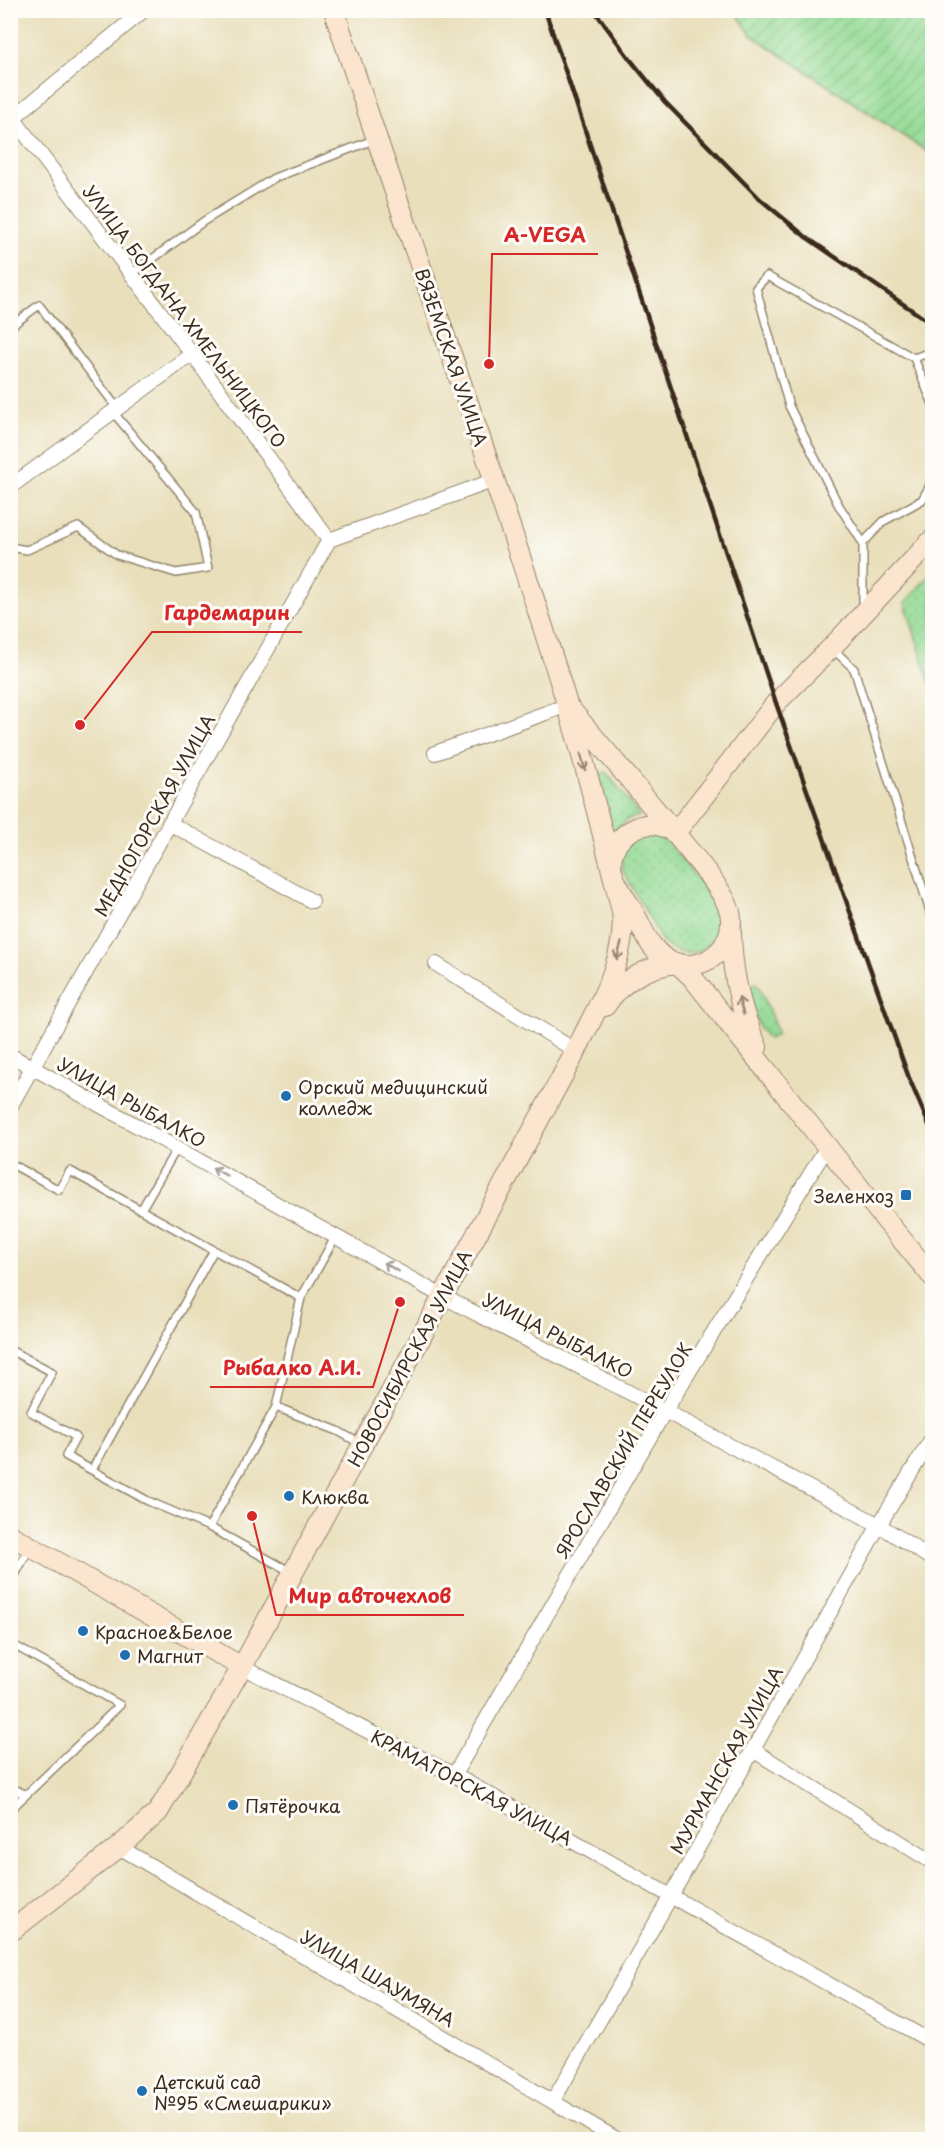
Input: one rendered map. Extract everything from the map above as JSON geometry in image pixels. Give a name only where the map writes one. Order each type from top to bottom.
[{"type":"main road","name":"ВЯЗЕМСКАЯ УЛИЦА","points":[[334,10],[376,139],[495,480],[568,705],[612,873]]},
{"type":"main road","points":[[675,833],[776,703],[933,540]]},
{"type":"main road","points":[[568,705],[675,833],[724,897],[730,911],[732,958],[741,1005],[747,1024],[774,1079]]},
{"type":"main road","points":[[576,1051],[606,988],[623,938],[622,911],[612,873],[613,852],[619,840],[641,825],[655,824],[675,833]]},
{"type":"main road","points":[[612,873],[652,946],[662,956],[677,963],[692,977],[883,1217],[933,1276]]},
{"type":"main road","points":[[576,1051],[608,1001],[622,986],[638,974],[654,967],[677,963],[695,964],[712,958],[726,942],[731,925]]},
{"type":"main road","name":"НОВОСИБИРСКАЯ УЛИЦА","points":[[10,1932],[119,1847],[158,1812],[242,1667],[576,1051]]},
{"type":"main road","name":"КРАМАТОРСКАЯ УЛИЦА","points":[[10,1535],[242,1667]]},
{"type":"street","points":[[12,116],[144,10]]},
{"type":"street","name":"УЛИЦА БОГДАНА ХМЕЛЬНИЦКОГО","points":[[12,116],[329,540]]},
{"type":"street","points":[[10,487],[192,354]]},
{"type":"street","points":[[329,540],[495,480]]},
{"type":"street","name":"МЕДНОГОРСКАЯ УЛИЦА","points":[[10,1107],[329,540]]},
{"type":"street","points":[[435,753],[568,705]]},
{"type":"street","points":[[170,823],[312,901]]},
{"type":"street","points":[[435,964],[576,1051]]},
{"type":"street","name":"УЛИЦА РЫБАЛКО","points":[[10,1055],[442,1296],[879,1525],[933,1558]]},
{"type":"street","name":"ЯРОСЛАВСКИЙ ПЕРЕУЛОК","points":[[454,1775],[665,1411],[827,1147]]},
{"type":"street","name":"МУРМАНСКАЯ УЛИЦА","points":[[553,2101],[879,1525],[933,1438]]},
{"type":"street","name":"КРАМАТОРСКАЯ УЛИЦА","points":[[242,1667],[454,1775],[933,2042]]},
{"type":"street","points":[[753,1750],[933,1862]]},
{"type":"street","name":"УЛИЦА ШАУМЯНА","points":[[119,1847],[618,2139]]},
{"type":"lane","points":[[132,274],[204,221],[274,178],[376,139]]},
{"type":"lane","points":[[864,614],[862,543],[838,504],[789,406],[756,288],[767,276],[914,358],[933,402]]},
{"type":"lane","points":[[10,320],[14,324],[39,305],[116,410],[196,512],[208,568],[176,573],[117,555],[78,527],[27,550],[10,547]]},
{"type":"lane","points":[[914,358],[928,353],[933,346]]},
{"type":"lane","points":[[862,543],[884,521],[922,500],[933,483]]},
{"type":"lane","points":[[832,647],[854,669],[933,918]]},
{"type":"lane","points":[[141,1210],[177,1148]]},
{"type":"lane","points":[[10,1163],[58,1190],[70,1171],[300,1298]]},
{"type":"lane","points":[[209,1527],[276,1407],[300,1298],[336,1236]]},
{"type":"lane","points":[[92,1470],[214,1250]]},
{"type":"lane","points":[[10,1350],[52,1372],[31,1412],[76,1437],[66,1456],[148,1501],[209,1527],[293,1573]]},
{"type":"lane","points":[[276,1407],[338,1431],[362,1444]]},
{"type":"lane","points":[[10,1584],[31,1546]]},
{"type":"lane","points":[[10,1643],[120,1705],[10,1810]]},
{"type":"lane","points":[[10,1787],[26,1795]]},
{"type":"green space","points":[[735,11],[932,11],[932,155],[751,35]]},
{"type":"green space","points":[[932,572],[932,689],[905,603]]},
{"type":"green space","points":[[606,772],[640,816],[629,819],[613,832],[599,776]]},
{"type":"green space","points":[[643,834],[655,834],[667,840],[715,902],[719,915],[718,927],[714,938],[698,951],[687,953],[675,950],[663,943],[622,869],[623,852],[630,842]]},
{"type":"green space","points":[[755,983],[759,986],[777,1031],[776,1036],[769,1039],[758,1023],[751,1003],[748,990]]},
{"type":"railway","points":[[545,10],[776,703],[909,1078],[932,1132]]},
{"type":"railway","points":[[594,10],[665,102],[760,199],[806,237],[932,324]]},
{"type":"place","name":"A-VEGA","points":[[489,364]]},
{"type":"place","name":"Гардемарин","points":[[80,725]]},
{"type":"place","name":"Орский медицинский колледж","points":[[286,1096]]},
{"type":"place","name":"Зеленхоз","points":[[906,1195]]},
{"type":"place","name":"Рыбалко А.И.","points":[[400,1302]]},
{"type":"place","name":"Клюква","points":[[289,1496]]},
{"type":"place","name":"Мир авточехлов","points":[[252,1516]]},
{"type":"place","name":"Красное&Белое","points":[[83,1631]]},
{"type":"place","name":"Магнит","points":[[125,1655]]},
{"type":"place","name":"Пятёрочка","points":[[233,1805]]},
{"type":"place","name":"Детский сад №95 «Смешарики»","points":[[142,2091]]}]
